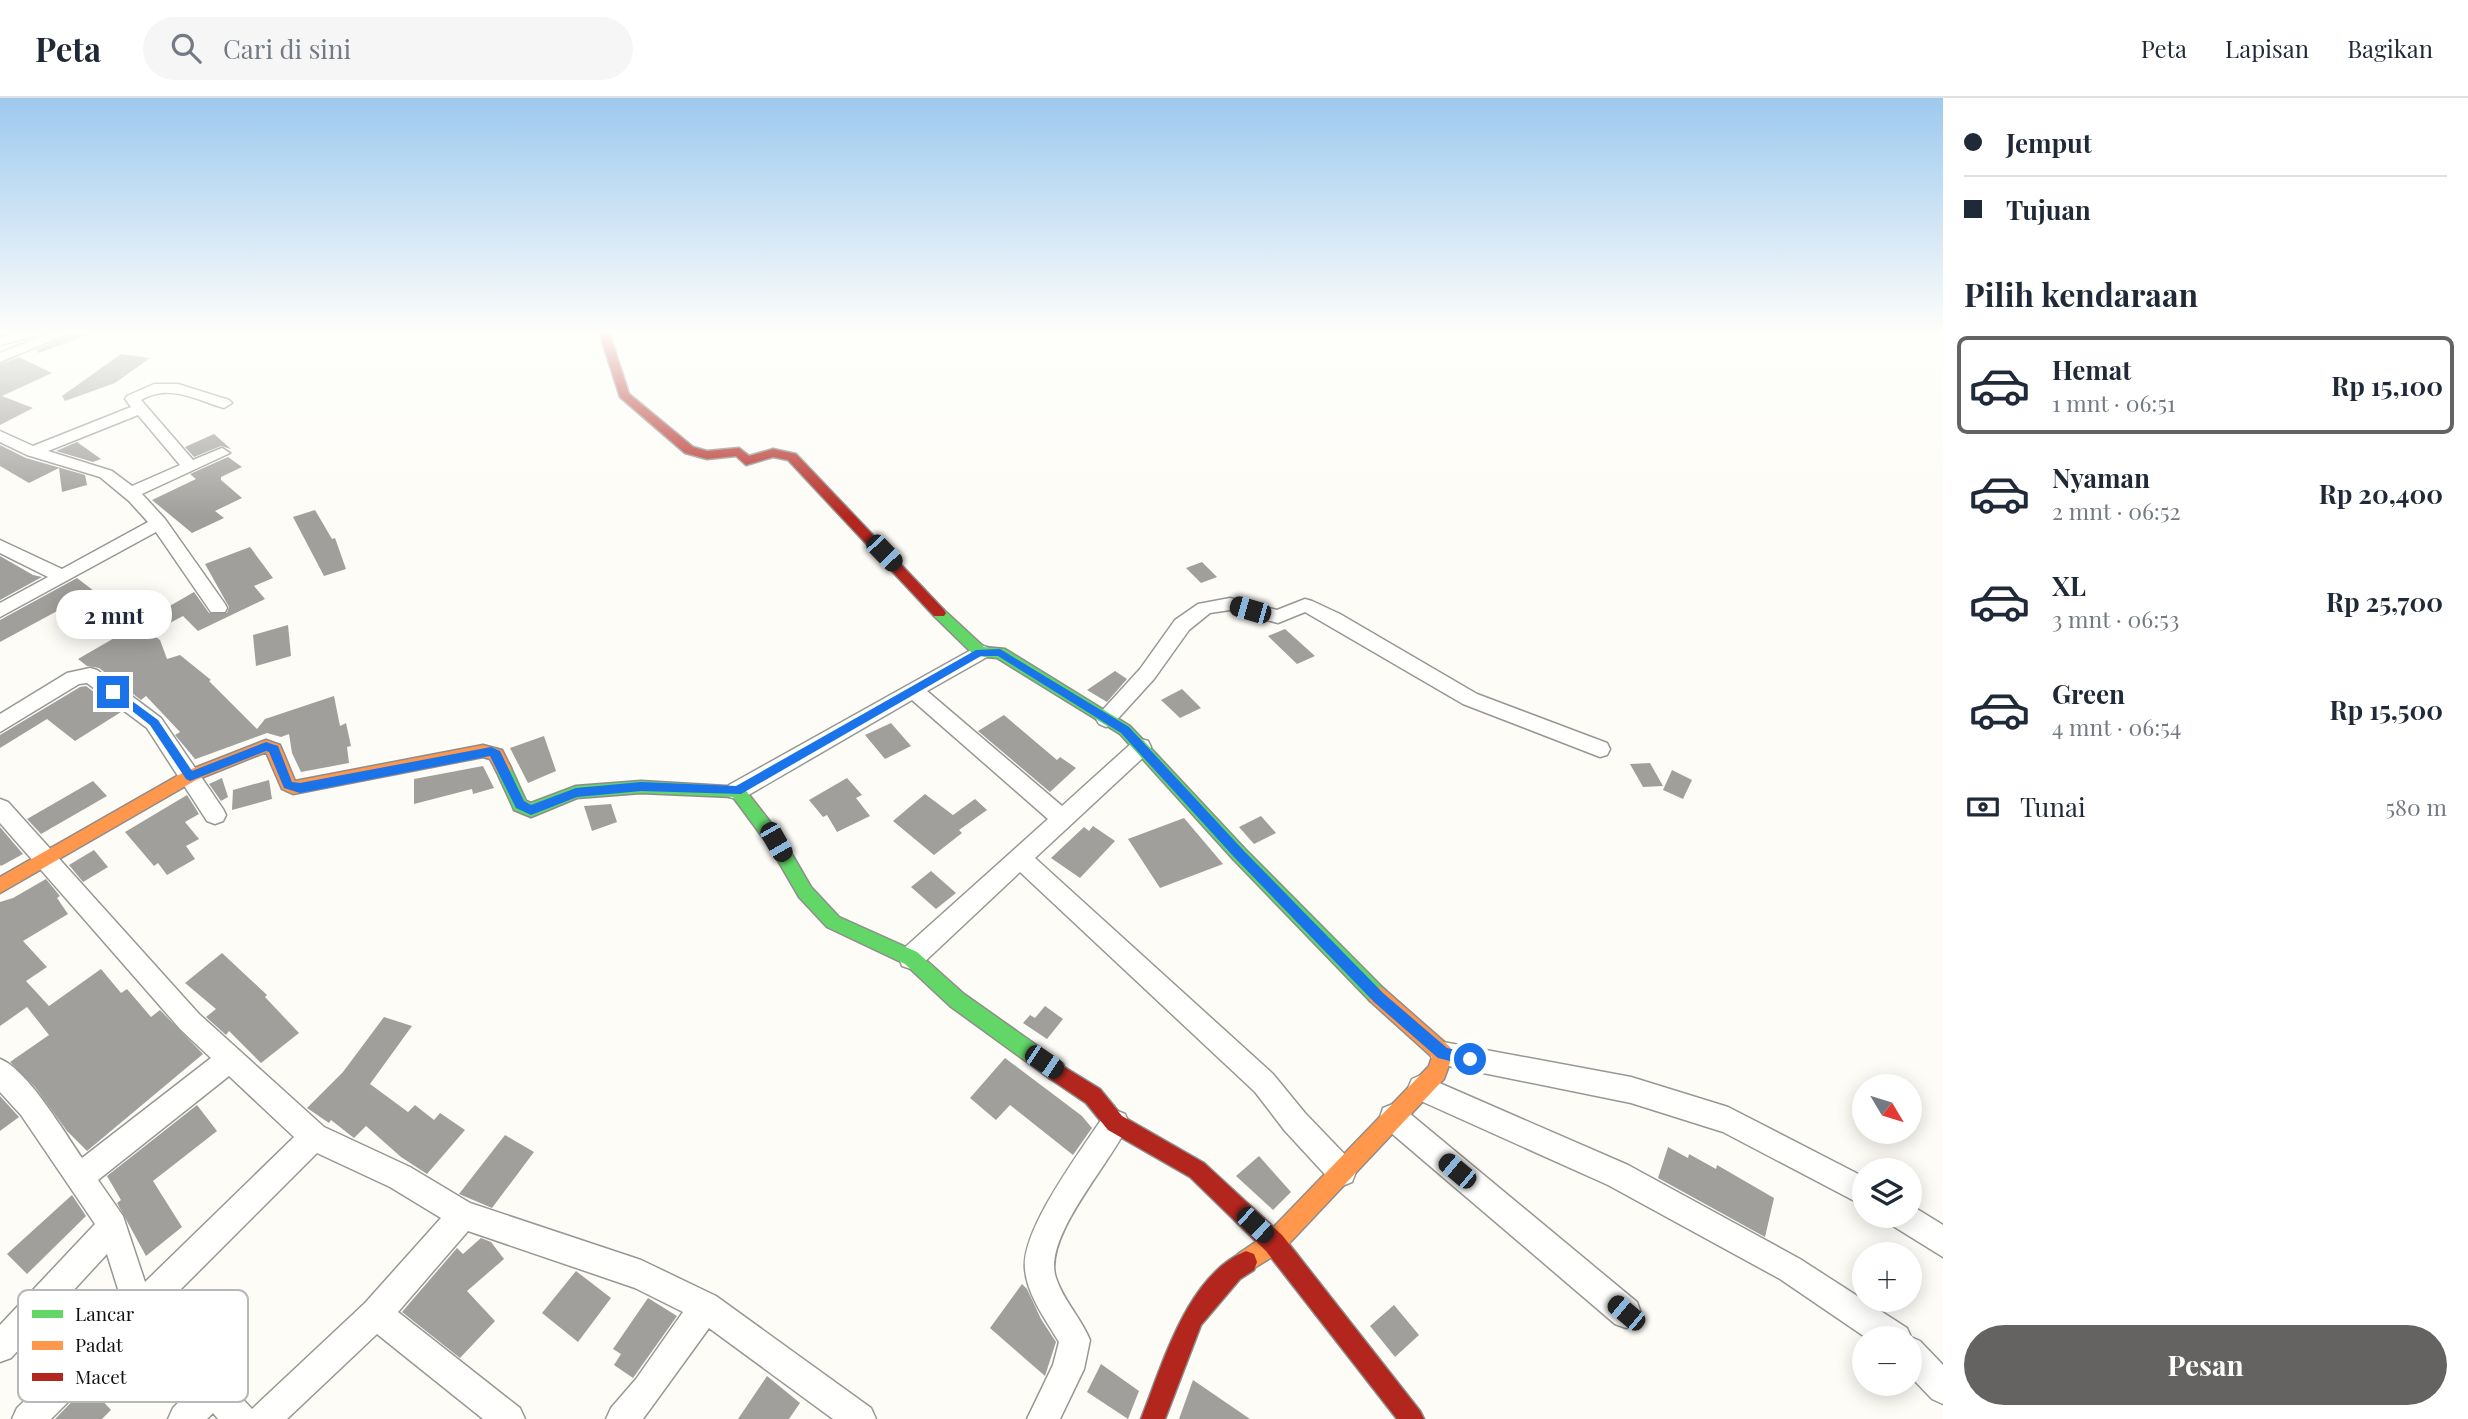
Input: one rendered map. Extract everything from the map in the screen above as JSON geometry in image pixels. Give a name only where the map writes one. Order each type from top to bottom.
[{"type":"street","points":[[144,394],[132,399],[190,467]]},
{"type":"street","points":[[197,394],[224,403]]},
{"type":"street","points":[[624,394],[694,453],[739,452],[746,461],[773,453],[792,457],[964,639],[980,652]]},
{"type":"street","points":[[33,452],[139,409]]},
{"type":"street","points":[[0,436],[33,452],[106,474],[131,493],[159,523],[218,608]]},
{"type":"street","points":[[131,493],[222,453]]},
{"type":"street","points":[[0,611],[159,523]]},
{"type":"street","points":[[0,546],[61,576]]},
{"type":"street","points":[[1106,719],[1147,674],[1182,625],[1205,608],[1230,604],[1279,617],[1306,605],[1334,618],[1470,699],[1600,749]]},
{"type":"street","points":[[0,886],[190,776],[266,746],[274,749],[288,785],[300,788],[491,751],[496,754],[520,805],[531,810],[576,792],[641,787],[737,791],[980,652],[1000,653],[1125,730],[1239,854],[1379,997],[1443,1054],[1632,1090],[1728,1120],[1852,1186]]},
{"type":"street","points":[[5,716],[74,678],[90,676],[154,723],[215,815]]},
{"type":"street","points":[[913,690],[1063,818]]},
{"type":"street","points":[[911,958],[1141,747]]},
{"type":"street","points":[[737,791],[776,842],[805,892],[833,922],[911,958],[957,1000],[1005,1037],[1093,1096],[1115,1123],[1197,1170],[1274,1243],[1412,1419]]},
{"type":"street","points":[[0,808],[190,1022],[314,1137],[400,1177],[463,1215],[641,1275],[705,1307],[860,1419]]},
{"type":"street","points":[[1020,858],[1264,1083],[1295,1122],[1342,1171]]},
{"type":"street","points":[[1153,1419],[1193,1317],[1232,1271],[1274,1243],[1437,1072],[1443,1054]]},
{"type":"street","points":[[79,1178],[230,1059]]},
{"type":"street","points":[[0,1072],[30,1106],[113,1226],[133,1290]]},
{"type":"street","points":[[1421,1088],[1618,1175],[1790,1269],[1876,1326]]},
{"type":"street","points":[[1393,1117],[1626,1313]]},
{"type":"street","points":[[1044,1419],[1075,1349],[1074,1340],[1042,1283],[1040,1253],[1049,1229],[1115,1123]]},
{"type":"street","points":[[158,1290],[314,1137]]},
{"type":"street","points":[[264,1419],[376,1314],[463,1215]]},
{"type":"street","points":[[53,1290],[113,1226]]},
{"type":"street","points":[[1921,1228],[1943,1242]]},
{"type":"street","points":[[622,1419],[647,1390],[705,1307]]},
{"type":"street","points":[[376,1314],[509,1419]]},
{"type":"street","points":[[0,1347],[18,1328]]},
{"type":"street","points":[[1922,1366],[1943,1388]]},
{"type":"street","points":[[28,1419],[45,1402]]},
{"type":"street","points":[[184,1419],[201,1402]]},
{"type":"street","points":[[224,1402],[240,1419]]},
{"type":"building","points":[[0,394],[7,394],[2,396],[33,408],[0,425]]},
{"type":"building","points":[[65,394],[85,394],[65,401],[62,396]]},
{"type":"building","points":[[214,434],[231,449],[221,446],[194,457],[185,447]]},
{"type":"building","points":[[77,442],[101,459],[93,462],[56,451]]},
{"type":"building","points":[[0,445],[26,458],[85,475],[87,485],[62,492],[59,468],[29,483],[0,466]]},
{"type":"building","points":[[228,457],[242,467],[221,477],[221,480],[242,498],[215,511],[224,518],[192,533],[152,500],[196,479],[190,474]]},
{"type":"building","points":[[315,510],[332,539],[335,538],[346,569],[324,576],[293,517]]},
{"type":"building","points":[[250,547],[273,578],[254,586],[265,599],[198,631],[183,616],[151,633],[160,640],[167,659],[180,655],[211,680],[209,681],[257,729],[265,719],[334,696],[340,726],[346,723],[351,746],[347,747],[349,763],[301,772],[292,753],[289,734],[281,737],[267,733],[193,760],[195,759],[175,735],[180,732],[146,696],[141,700],[99,668],[87,666],[78,659],[194,592],[209,613],[227,613],[229,607],[205,564]]},
{"type":"building","points":[[0,556],[33,575],[42,577],[0,600]]},
{"type":"building","points":[[1202,562],[1217,577],[1201,583],[1186,568]]},
{"type":"building","points":[[77,578],[94,591],[0,642],[0,620]]},
{"type":"building","points":[[288,625],[291,656],[256,666],[253,635]]},
{"type":"building","points":[[1285,629],[1315,656],[1297,664],[1268,636]]},
{"type":"building","points":[[1115,671],[1127,679],[1107,702],[1087,690]]},
{"type":"building","points":[[86,686],[121,712],[75,741],[47,719],[0,748],[0,735],[80,687]]},
{"type":"building","points":[[1182,689],[1201,708],[1180,718],[1161,700]]},
{"type":"building","points":[[1004,715],[1057,760],[1060,757],[1076,768],[1050,792],[978,731]]},
{"type":"building","points":[[891,723],[911,746],[885,759],[865,735]]},
{"type":"building","points":[[544,736],[556,771],[528,783],[510,748]]},
{"type":"building","points":[[1650,763],[1663,786],[1643,787],[1630,764]]},
{"type":"building","points":[[483,766],[494,788],[473,794],[472,789],[414,804],[414,779]]},
{"type":"building","points":[[1672,770],[1692,780],[1683,799],[1663,790]]},
{"type":"building","points":[[222,778],[228,797],[221,801],[209,784]]},
{"type":"building","points":[[847,778],[862,795],[856,798],[870,816],[837,832],[827,815],[823,817],[809,800]]},
{"type":"building","points":[[269,780],[272,799],[232,810],[233,790]]},
{"type":"building","points":[[93,781],[107,796],[41,834],[27,819]]},
{"type":"building","points":[[925,794],[953,815],[975,799],[987,810],[959,830],[962,833],[934,855],[893,821]]},
{"type":"building","points":[[187,795],[199,814],[185,822],[199,839],[186,846],[195,859],[167,875],[158,863],[154,866],[125,832]]},
{"type":"building","points":[[611,804],[617,822],[592,831],[584,806]]},
{"type":"building","points":[[1261,816],[1276,833],[1254,844],[1239,827]]},
{"type":"building","points":[[1184,818],[1223,864],[1160,888],[1128,839]]},
{"type":"building","points":[[1093,826],[1115,841],[1080,878],[1051,858],[1084,827],[1089,831]]},
{"type":"building","points":[[0,827],[23,854],[1,866],[0,865]]},
{"type":"building","points":[[94,850],[108,867],[83,882],[69,865]]},
{"type":"building","points":[[931,871],[956,893],[936,909],[911,887]]},
{"type":"building","points":[[46,879],[60,896],[57,898],[68,914],[23,941],[47,967],[26,981],[49,1006],[101,969],[121,993],[127,989],[151,1017],[160,1010],[203,1054],[87,1151],[67,1131],[35,1087],[10,1062],[49,1035],[27,1007],[0,1026],[0,902],[13,898]]},
{"type":"building","points":[[222,953],[267,995],[265,997],[299,1033],[261,1063],[229,1031],[226,1035],[206,1017],[216,1009],[185,983]]},
{"type":"building","points":[[1045,1006],[1063,1019],[1047,1039],[1023,1023],[1030,1015],[1035,1018]]},
{"type":"building","points":[[384,1017],[412,1026],[370,1084],[408,1112],[415,1105],[434,1120],[440,1113],[465,1130],[427,1174],[401,1157],[366,1126],[354,1138],[331,1120],[329,1123],[307,1108],[343,1072]]},
{"type":"building","points":[[1005,1058],[1082,1116],[1092,1128],[1073,1155],[1010,1105],[996,1120],[970,1098]]},
{"type":"building","points":[[0,1096],[19,1117],[0,1131]]},
{"type":"building","points":[[197,1105],[217,1131],[153,1181],[182,1227],[146,1256],[117,1203],[121,1200],[107,1176]]},
{"type":"building","points":[[505,1135],[534,1152],[492,1208],[459,1194]]},
{"type":"building","points":[[1668,1147],[1688,1158],[1689,1154],[1716,1169],[1717,1165],[1774,1198],[1765,1237],[1658,1178]]},
{"type":"building","points":[[1259,1156],[1291,1192],[1273,1210],[1236,1176]]},
{"type":"building","points":[[72,1195],[86,1216],[27,1274],[7,1254]]},
{"type":"building","points":[[481,1238],[491,1242],[504,1259],[467,1291],[495,1321],[460,1358],[402,1312],[457,1248],[463,1254]]},
{"type":"building","points":[[576,1271],[611,1298],[578,1342],[542,1313]]},
{"type":"building","points":[[1022,1284],[1056,1342],[1045,1376],[990,1328]]},
{"type":"building","points":[[648,1298],[677,1316],[633,1378],[614,1365],[621,1354],[613,1349]]},
{"type":"building","points":[[1394,1305],[1419,1335],[1395,1357],[1370,1326]]},
{"type":"building","points":[[1101,1364],[1139,1391],[1128,1419],[1087,1392]]},
{"type":"building","points":[[767,1376],[800,1403],[789,1419],[738,1419]]},
{"type":"building","points":[[1193,1380],[1250,1419],[1179,1419]]},
{"type":"building","points":[[72,1402],[104,1402],[111,1410],[102,1419],[55,1419]]},
{"type":"traffic: fast","points":[[939,613],[980,652],[1000,653],[1125,730],[1239,854],[1377,995]]},
{"type":"traffic: fast","points":[[503,768],[520,805],[531,810],[576,792],[641,787],[737,791],[776,842],[805,892],[833,922],[911,958],[957,1000],[1056,1071]]},
{"type":"traffic: slow","points":[[0,886],[190,776],[266,746],[274,749],[288,785],[293,788],[483,751],[496,754],[503,768]]},
{"type":"traffic: slow","points":[[1246,1262],[1274,1243],[1437,1072],[1443,1054],[1377,995]]},
{"type":"traffic: jam","points":[[624,394],[689,450],[707,455],[739,452],[746,461],[773,453],[792,457],[939,613]]},
{"type":"traffic: jam","points":[[1056,1071],[1093,1096],[1115,1123],[1197,1170],[1274,1243],[1412,1419]]},
{"type":"traffic: jam","points":[[1153,1419],[1193,1317],[1232,1271],[1246,1262]]},
{"type":"route","points":[[113,692],[154,723],[190,776],[266,746],[274,749],[288,785],[293,788],[491,751],[496,754],[520,805],[531,810],[576,792],[641,787],[737,791],[980,652],[1000,653],[1125,730],[1239,854],[1379,997],[1443,1054],[1470,1059]]}]
